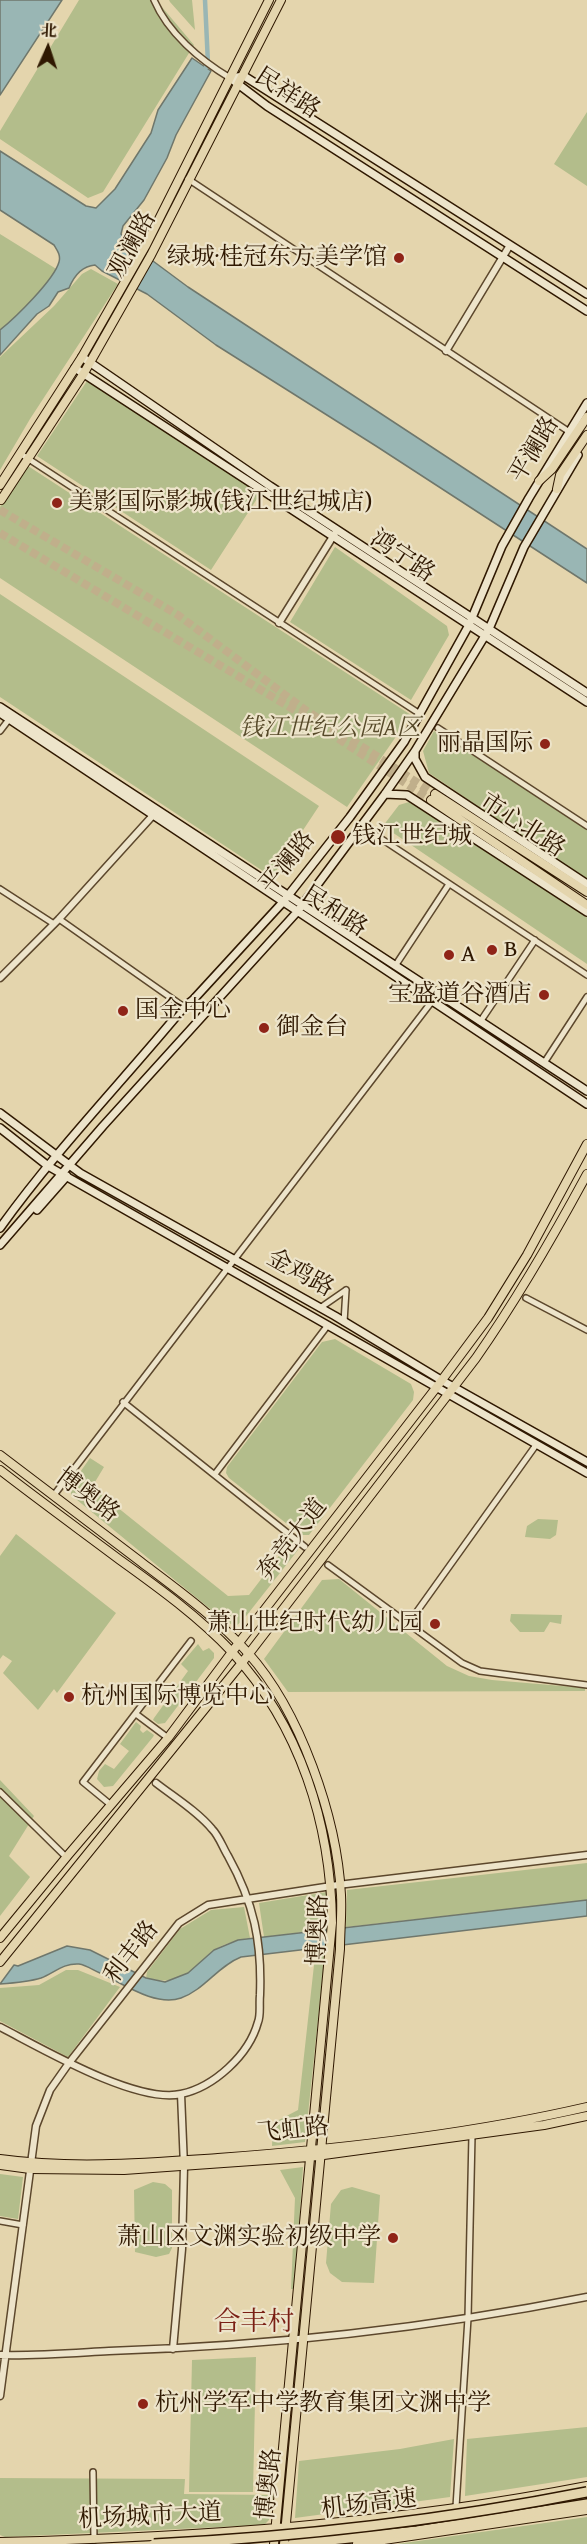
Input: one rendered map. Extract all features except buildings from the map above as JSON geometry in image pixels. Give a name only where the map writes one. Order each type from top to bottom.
[{"type":"highway","name":"机场高速","points":[[154,2544],[226,2540],[415,2520],[587,2492]]},
{"type":"highway","name":"机场高速","points":[[292,2544],[417,2531],[587,2504]]},
{"type":"main road","name":"观澜路","points":[[1,500],[146,244],[269,0]]},
{"type":"main road","name":"观澜路","points":[[0,485],[25,457],[84,374],[191,180],[281,0]]},
{"type":"main road","name":"民祥路","points":[[230,78],[244,76],[587,294]]},
{"type":"main road","name":"民祥路","points":[[230,78],[237,85],[587,311]]},
{"type":"main road","name":"鸿宁路","points":[[81,357],[469,625],[487,632],[587,693]]},
{"type":"main road","name":"鸿宁路","points":[[75,368],[335,533],[472,616],[487,632],[587,702]]},
{"type":"main road","name":"平澜路","points":[[0,1228],[57,1155],[184,1007],[285,899],[364,797],[420,714],[469,625],[502,546],[538,481],[587,403]]},
{"type":"main road","points":[[538,481],[552,469],[587,417]]},
{"type":"main road","points":[[557,489],[560,475],[587,440]]},
{"type":"main road","name":"平澜路","points":[[64,1175],[103,1126],[297,912],[385,794],[415,751],[487,632],[524,547],[557,489]]},
{"type":"main road","name":"民和路","points":[[0,707],[10,717]]},
{"type":"main road","name":"民和路","points":[[0,713],[10,717],[156,813],[285,899],[297,912],[587,1104]]},
{"type":"main road","points":[[415,751],[415,759],[425,777],[587,884]]},
{"type":"main road","points":[[385,794],[407,795],[587,912]]},
{"type":"main road","name":"市心北路","points":[[587,892],[433,797],[587,905]]},
{"type":"main road","name":"民和路","points":[[285,899],[302,905],[587,1091]]},
{"type":"main road","name":"金鸡路","points":[[0,1113],[70,1166],[587,1462]]},
{"type":"main road","name":"金鸡路","points":[[0,1128],[48,1166],[587,1473]]},
{"type":"main road","name":"奔竞大道","points":[[0,1938],[168,1738],[488,1318],[527,1255],[587,1144]]},
{"type":"main road","name":"奔竞大道","points":[[0,1962],[249,1654],[454,1387],[502,1320],[554,1236],[587,1174]]},
{"type":"main road","points":[[0,1245],[64,1175]]},
{"type":"main road","points":[[0,1252],[64,1175]]},
{"type":"main road","name":"博奥路","points":[[0,1455],[176,1589],[249,1654],[283,1705],[314,1769],[326,1810],[336,1886],[336,1923],[340,1949],[284,2544]]},
{"type":"main road","name":"博奥路","points":[[0,1470],[201,1622],[241,1664],[278,1716],[305,1769],[336,1886]]},
{"type":"main road","name":"博奥路","points":[[274,2544],[309,2153],[330,1950],[336,1923]]},
{"type":"main road","name":"飞虹路","points":[[321,2152],[471,2129],[587,2107]]},
{"type":"main road","name":"飞虹路","points":[[0,2165],[124,2170],[321,2152],[472,2135],[544,2125],[587,2116]]},
{"type":"main road","name":"飞虹路","points":[[0,2159],[31,2166]]},
{"type":"main road","name":"机场城市大道","points":[[0,2542],[94,2540],[286,2528],[456,2507],[587,2487]]},
{"type":"main road","points":[[357,2544],[587,2510]]},
{"type":"street","points":[[154,0],[172,28],[194,52],[230,78]]},
{"type":"street","points":[[182,174],[568,431]]},
{"type":"street","points":[[446,351],[510,245]]},
{"type":"street","points":[[25,457],[420,714]]},
{"type":"street","points":[[279,623],[335,533]]},
{"type":"street","points":[[0,731],[10,717]]},
{"type":"street","points":[[438,728],[587,826]]},
{"type":"street","points":[[0,978],[54,924],[156,813]]},
{"type":"street","points":[[362,826],[587,975]]},
{"type":"street","points":[[395,966],[449,884]]},
{"type":"street","points":[[0,889],[54,924]]},
{"type":"street","points":[[59,918],[184,1007]]},
{"type":"street","points":[[480,1022],[535,940]]},
{"type":"street","points":[[54,1495],[123,1402],[315,1157],[438,994]]},
{"type":"street","points":[[543,1063],[587,997]]},
{"type":"street","points":[[320,1308],[346,1290],[344,1322]]},
{"type":"street","points":[[526,1298],[587,1330]]},
{"type":"street","points":[[215,1474],[328,1325]]},
{"type":"street","points":[[123,1402],[305,1547]]},
{"type":"street","points":[[408,1624],[536,1445]]},
{"type":"street","points":[[328,1565],[462,1663],[480,1671],[587,1685]]},
{"type":"street","points":[[111,1805],[83,1782],[191,1641]]},
{"type":"street","points":[[136,1714],[168,1738]]},
{"type":"street","points":[[0,2027],[69,2063],[123,2084],[154,2093],[181,2094],[209,2082],[234,2063],[249,2041],[259,2022],[261,1960],[249,1899],[213,1829],[156,1783]]},
{"type":"street","points":[[0,1792],[66,1857]]},
{"type":"street","name":"利丰路","points":[[0,2396],[2,2355],[36,2126],[46,2099],[69,2063],[178,1923],[208,1905],[336,1886],[587,1855]]},
{"type":"street","points":[[173,2349],[182,2249],[184,2163],[181,2094]]},
{"type":"street","points":[[456,2507],[468,2318],[472,2135]]},
{"type":"street","points":[[0,2221],[23,2225]]},
{"type":"street","points":[[2,2355],[173,2349],[294,2340],[468,2318],[587,2297]]},
{"type":"street","points":[[93,2472],[94,2540]]},
{"type":"green space","points":[[79,0],[156,0],[194,45],[103,192],[88,198],[0,139],[0,131]]},
{"type":"green space","points":[[169,0],[192,0],[195,30],[170,2]]},
{"type":"green space","points":[[587,112],[587,186],[554,164]]},
{"type":"green space","points":[[0,234],[66,275],[0,335]]},
{"type":"green space","points":[[91,269],[118,284],[30,419],[0,470],[0,357],[54,306],[82,274]]},
{"type":"green space","points":[[89,378],[262,491],[211,570],[37,456]]},
{"type":"green space","name":"钱江世纪公园A区","points":[[28,466],[411,715],[347,807],[0,578],[0,507]]},
{"type":"green space","points":[[335,547],[447,626],[449,635],[411,700],[290,622]]},
{"type":"green space","points":[[0,594],[319,806],[272,877],[0,697]]},
{"type":"green space","points":[[434,731],[587,826],[587,880],[429,773],[423,751]]},
{"type":"green space","points":[[409,802],[587,917],[587,964],[383,826],[399,805]]},
{"type":"green space","points":[[335,1339],[411,1384],[414,1392],[413,1400],[309,1535],[301,1535],[229,1478],[226,1473],[227,1467],[322,1342]]},
{"type":"green space","points":[[90,1458],[104,1467],[92,1487],[228,1596],[249,1595],[291,1540],[296,1543],[298,1550],[243,1620],[236,1626],[226,1622],[71,1495],[71,1485]]},
{"type":"green space","points":[[538,1519],[558,1520],[556,1535],[550,1539],[525,1537],[527,1526]]},
{"type":"green space","name":"杭州国际博览中心","points":[[16,1534],[116,1613],[57,1693],[54,1689],[38,1710],[3,1673],[12,1661],[3,1655],[0,1659],[0,1556]]},
{"type":"green space","points":[[339,1579],[447,1666],[469,1676],[585,1688],[585,1691],[288,1692],[264,1659],[322,1580]]},
{"type":"green space","points":[[511,1614],[562,1615],[561,1624],[550,1622],[544,1632],[520,1632],[510,1621]]},
{"type":"green space","points":[[198,1644],[203,1651],[209,1648],[214,1653],[214,1658],[165,1723],[158,1724],[153,1720],[154,1718],[188,1671],[181,1664]]},
{"type":"green space","points":[[136,1722],[141,1726],[140,1730],[143,1733],[147,1730],[154,1735],[113,1786],[104,1787],[97,1779],[99,1771],[105,1764],[114,1769],[129,1751],[120,1744]]},
{"type":"green space","points":[[0,1780],[34,1816],[9,1856],[30,1877],[0,1916]]},
{"type":"green space","points":[[587,1863],[587,1900],[346,1927],[347,1890]]},
{"type":"green space","points":[[327,1892],[327,1929],[264,1937],[259,1903]]},
{"type":"green space","points":[[244,1907],[250,1938],[231,1942],[218,1948],[192,1971],[180,1978],[160,1980],[146,1978],[147,1972],[180,1929],[211,1910]]},
{"type":"green space","points":[[325,1954],[305,2142],[272,2146],[273,2123],[298,2110],[315,1956]]},
{"type":"green space","points":[[66,1970],[78,1970],[120,1987],[68,2057],[0,2021],[0,1988],[39,1985]]},
{"type":"green space","points":[[303,2167],[295,2289],[291,2289],[295,2198],[280,2170]]},
{"type":"green space","points":[[0,2174],[23,2177],[18,2219],[0,2216]]},
{"type":"green space","points":[[153,2182],[165,2184],[172,2190],[172,2248],[169,2254],[156,2257],[135,2252],[134,2190]]},
{"type":"green space","points":[[352,2187],[380,2195],[374,2283],[342,2282],[330,2273],[326,2263],[331,2204],[341,2190]]},
{"type":"green space","points":[[256,2357],[253,2492],[189,2492],[192,2360]]},
{"type":"green space","points":[[587,2427],[587,2477],[465,2496],[467,2439]]},
{"type":"green space","points":[[454,2439],[450,2497],[295,2518],[299,2461],[400,2449]]},
{"type":"green space","points":[[0,2478],[185,2479],[184,2494],[273,2495],[269,2520],[264,2525],[5,2537],[0,2535]]},
{"type":"green space","points":[[587,2517],[587,2544],[397,2544]]},
{"type":"water","points":[[0,0],[62,0],[0,95]]},
{"type":"water","points":[[192,58],[211,71],[144,200],[123,226],[121,234],[126,241],[188,287],[587,549],[587,583],[216,345],[147,294],[102,271],[95,265],[82,270],[69,288],[58,292],[49,306],[37,314],[0,355],[0,330],[50,279],[56,270],[59,257],[54,245],[0,210],[0,151],[86,206],[96,208],[115,189],[151,133],[158,110]]},
{"type":"water","points":[[587,1900],[587,1916],[241,1957],[225,1966],[189,1994],[171,2000],[139,1993],[79,1964],[63,1967],[36,1979],[0,1984],[14,1965],[18,1966],[67,1946],[90,1950],[146,1978],[165,1982],[188,1973],[214,1950],[238,1940]]},
{"type":"waterway","points":[[203,72],[208,64],[205,0]]},
{"type":"tunnel","points":[[0,510],[178,615],[304,709],[435,794]]},
{"type":"tunnel","points":[[0,533],[301,714],[431,800]]},
{"type":"place","name":"绿城·桂冠东方美学馆","points":[[399,258]]},
{"type":"place","name":"美影国际影城(钱江世纪城店)","points":[[57,503]]},
{"type":"place","name":"丽晶国际","points":[[545,744]]},
{"type":"place","name":"钱江世纪城","points":[[338,837]]},
{"type":"place","name":"B","points":[[492,950]]},
{"type":"place","name":"A","points":[[449,955]]},
{"type":"place","name":"宝盛道谷酒店","points":[[544,995]]},
{"type":"place","name":"国金中心","points":[[123,1011]]},
{"type":"place","name":"御金台","points":[[264,1028]]},
{"type":"place","name":"萧山世纪时代幼儿园","points":[[435,1624]]},
{"type":"place","name":"杭州国际博览中心","points":[[69,1697]]},
{"type":"place","name":"萧山区文渊实验初级中学","points":[[393,2238]]},
{"type":"place","name":"杭州学军中学教育集团文渊中学","points":[[143,2404]]},
{"type":"district","name":"合丰村","points":[[254,2323]]}]
